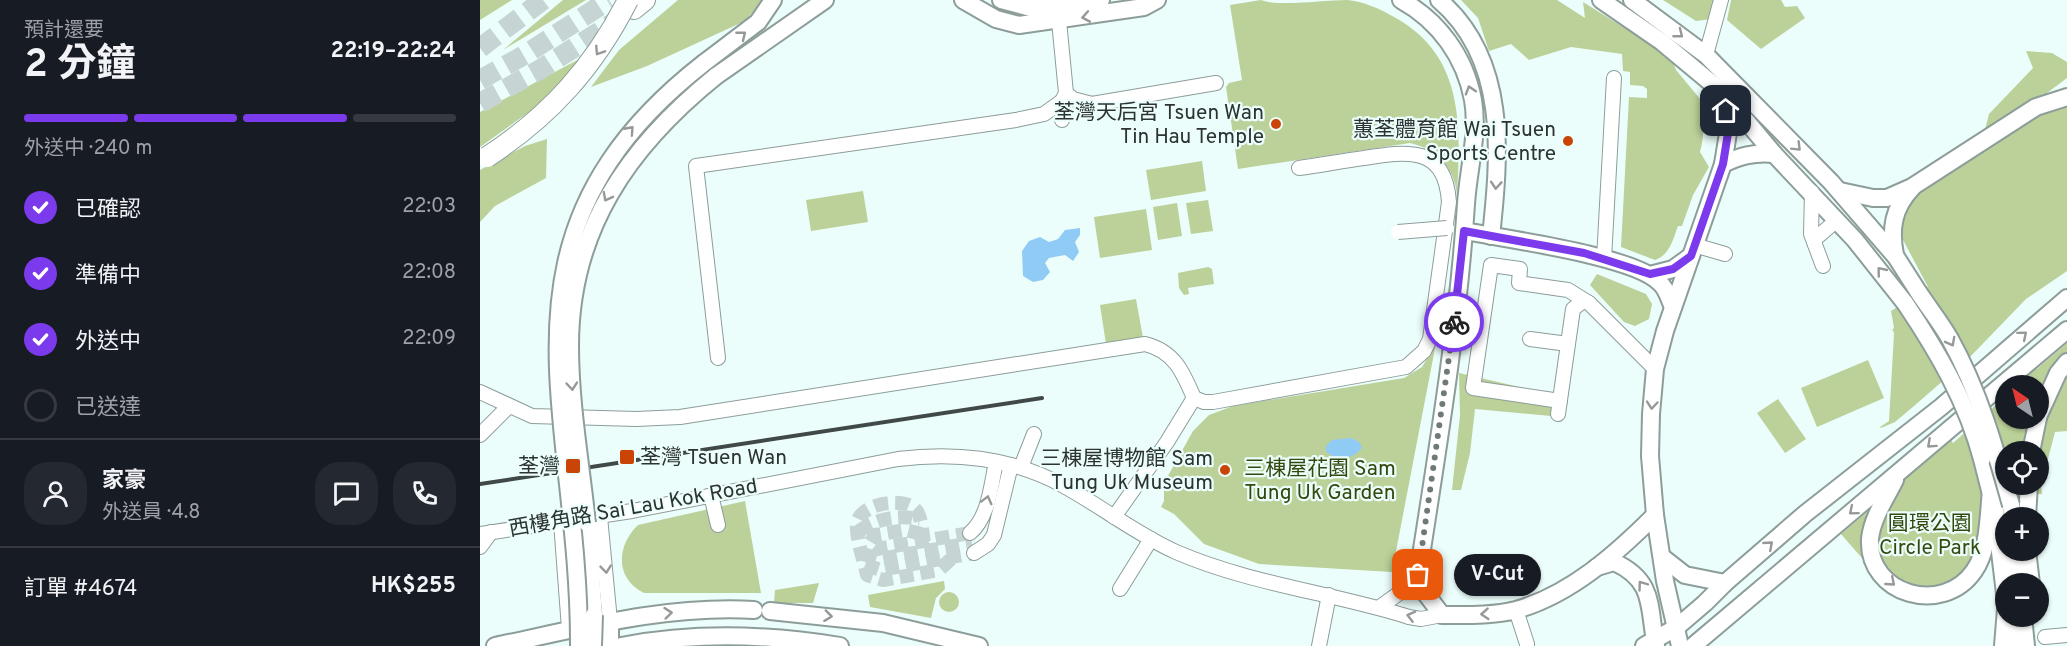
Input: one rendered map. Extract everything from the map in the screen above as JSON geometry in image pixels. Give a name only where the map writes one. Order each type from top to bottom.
[{"type":"highway","points":[[484,159],[527,129],[563,97],[635,3]]},
{"type":"main road","points":[[579,646],[576,576],[554,383],[553,349],[554,313],[572,223],[602,164],[642,117],[671,88],[758,22],[773,0]]},
{"type":"main road","points":[[593,646],[592,572],[570,364],[571,313],[577,278],[597,217],[628,163],[672,113],[716,76],[825,0]]},
{"type":"main road","points":[[963,0],[996,19],[1019,25],[1144,7],[1157,0]]},
{"type":"main road","points":[[1001,0],[1031,8],[1101,0]]},
{"type":"main road","points":[[1401,0],[1438,28],[1462,66],[1473,101],[1474,137],[1464,231],[1433,480],[1418,575],[1420,586],[1442,615]]},
{"type":"main road","points":[[1439,0],[1452,11],[1468,31],[1481,56],[1493,91],[1498,134],[1491,236]]},
{"type":"main road","points":[[1601,0],[1662,42],[1722,92],[1774,154],[1837,220],[1905,303],[1937,350],[1960,395],[1976,437],[1991,491],[2002,573]]},
{"type":"main road","points":[[1632,0],[1706,55],[1840,191],[1896,257],[1950,339],[1974,391],[1991,432],[2011,507]]},
{"type":"main road","points":[[1680,646],[1655,515],[1650,456],[1651,414],[1655,369],[1673,307],[1723,164],[1729,127],[1722,92]]},
{"type":"main road","points":[[1840,191],[1873,198],[1887,198],[1912,187],[2028,111],[2067,97]]},
{"type":"main road","points":[[1723,164],[1740,156],[1757,153],[1774,154]]},
{"type":"main road","points":[[1896,257],[1892,239],[1895,214],[1903,197],[1912,187]]},
{"type":"main road","points":[[1464,231],[1584,253],[1650,274],[1661,283],[1673,307]]},
{"type":"main road","points":[[1650,274],[1669,271],[1693,251]]},
{"type":"main road","points":[[1596,568],[1614,562],[1625,567],[1639,579],[1648,593],[1651,643],[1677,627],[1845,480],[1963,387],[2067,298]]},
{"type":"main road","points":[[1693,646],[2067,330]]},
{"type":"main road","points":[[2049,393],[2058,373],[2067,362]]},
{"type":"main road","points":[[1898,474],[1871,531],[1871,552],[1878,570],[1889,583],[1904,592],[1922,597],[1953,591],[1975,570],[1984,544],[1991,491]]},
{"type":"main road","name":"西樓角路 Sai Lau Kok Road","points":[[1442,615],[1489,614],[1516,610],[1551,595],[1596,568],[1628,542],[1655,515]]},
{"type":"main road","points":[[1662,557],[1685,575],[1725,583]]},
{"type":"main road","points":[[495,646],[569,638],[610,621],[671,612],[762,611],[883,624],[979,646]]},
{"type":"main road","points":[[610,621],[610,646]]},
{"type":"main road","points":[[2002,646],[2004,627]]},
{"type":"main road","points":[[2011,627],[2014,646]]},
{"type":"main road","points":[[2024,627],[2026,646]]},
{"type":"main road","points":[[2037,627],[2041,642]]},
{"type":"main road","points":[[621,646],[736,634],[834,645]]},
{"type":"main road","points":[[698,646],[736,634]]},
{"type":"street","points":[[1706,55],[1721,0]]},
{"type":"street","points":[[1059,21],[1064,97],[1062,120]]},
{"type":"street","points":[[1604,259],[1614,78]]},
{"type":"street","points":[[1064,97],[1092,104],[1216,83]]},
{"type":"street","points":[[718,358],[696,166],[1017,126],[1044,114],[1064,97]]},
{"type":"street","points":[[480,392],[532,416],[636,419],[680,417],[1144,344],[1159,348],[1172,358],[1194,398],[1204,402],[1406,367],[1424,351],[1430,339],[1449,202],[1441,171],[1423,156],[1403,151],[1299,168]]},
{"type":"street","points":[[1812,192],[1815,238],[1823,266]]},
{"type":"street","points":[[1815,238],[1837,220]]},
{"type":"street","points":[[1398,232],[1447,228],[1464,231]]},
{"type":"street","points":[[1693,251],[1725,254]]},
{"type":"street","points":[[1589,303],[1583,302],[1573,309],[1559,407],[1473,388],[1491,265],[1520,268],[1519,283],[1568,291],[1589,303],[1655,369]]},
{"type":"street","points":[[1530,339],[1568,344]]},
{"type":"street","points":[[1114,517],[1167,442],[1194,398]]},
{"type":"street","points":[[480,435],[508,406]]},
{"type":"street","points":[[996,462],[983,515],[972,543],[994,535],[1016,466],[1034,434]]},
{"type":"street","name":"西樓角路 Sai Lau Kok Road","points":[[486,533],[600,517],[898,459],[945,456],[1016,466],[1063,486],[1151,539],[1204,561],[1421,619],[1442,615]]},
{"type":"street","points":[[711,495],[718,525]]},
{"type":"street","points":[[600,517],[610,621]]},
{"type":"street","points":[[561,522],[569,638]]},
{"type":"street","points":[[480,547],[486,533]]},
{"type":"street","points":[[1120,589],[1151,539]]},
{"type":"street","points":[[1380,607],[1409,586],[1418,575]]},
{"type":"street","points":[[1319,646],[1329,595]]},
{"type":"street","points":[[1516,610],[1527,644]]},
{"type":"street","points":[[2041,642],[2067,635]]},
{"type":"green space","points":[[480,0],[512,0],[480,20]]},
{"type":"green space","points":[[563,0],[586,0],[503,50]]},
{"type":"green space","points":[[678,0],[763,0],[745,21],[647,66],[591,87],[619,50]]},
{"type":"green space","points":[[1261,0],[1279,3],[1347,0],[1359,2],[1389,14],[1417,33],[1434,51],[1446,72],[1453,94],[1459,143],[1457,194],[1452,175],[1442,161],[1428,150],[1410,143],[1238,169],[1226,87],[1229,83],[1242,80],[1230,5]]},
{"type":"green space","points":[[1461,0],[1557,0],[1585,18],[1583,2],[1671,57],[1676,70],[1706,106],[1700,152],[1709,167],[1693,195],[1682,226],[1678,226],[1670,246],[1660,258],[1655,260],[1621,247],[1629,97],[1647,98],[1647,89],[1643,86],[1630,85],[1630,72],[1623,71],[1622,54],[1571,47],[1529,60],[1511,44],[1489,51],[1478,18]]},
{"type":"green space","points":[[1663,0],[1716,0],[1712,19],[1696,21]]},
{"type":"green space","points":[[1731,0],[1781,0],[1785,7],[1797,6],[1805,18],[1761,49],[1727,20]]},
{"type":"green space","points":[[2026,51],[2052,53],[2067,62],[2067,78],[2043,96],[1985,130],[1989,114],[2033,68]]},
{"type":"green space","points":[[583,57],[546,100],[480,147],[480,112]]},
{"type":"green space","points":[[2067,92],[2067,271],[2026,299],[1968,359],[1895,422],[1881,428],[1889,421],[1894,334],[1893,330],[1891,331],[1894,328],[1891,311],[1928,287],[1901,236],[1899,223],[1915,194]]},
{"type":"green space","points":[[547,139],[546,178],[495,206],[480,222],[480,170],[525,146]]},
{"type":"green space","points":[[1202,161],[1206,191],[1151,200],[1146,170]]},
{"type":"green space","points":[[863,191],[868,222],[811,231],[806,200]]},
{"type":"green space","points":[[1208,200],[1213,231],[1191,234],[1186,203]]},
{"type":"green space","points":[[1177,203],[1182,236],[1158,240],[1153,207]]},
{"type":"green space","points":[[1146,209],[1152,250],[1100,258],[1094,217]]},
{"type":"green space","points":[[1208,267],[1212,269],[1214,284],[1188,288],[1189,294],[1184,295],[1179,288],[1178,273]]},
{"type":"green space","points":[[1597,274],[1646,294],[1652,304],[1649,319],[1635,326],[1624,322],[1590,285]]},
{"type":"green space","points":[[1136,299],[1143,338],[1106,344],[1100,305]]},
{"type":"green space","name":"三棟屋花園 Sam Tung Uk Garden","points":[[1436,343],[1392,572],[1259,564],[1204,544],[1174,514],[1161,507],[1164,501],[1164,483],[1193,431],[1209,415],[1233,406],[1404,378],[1422,367]]},
{"type":"green space","name":"圓環公園 Circle Park","points":[[2067,343],[2067,431],[2055,432],[2049,455],[2049,441],[1995,441],[1995,495],[2021,495],[1981,504],[1979,546],[1974,559],[1963,572],[1950,581],[1934,586],[1919,586],[1904,582],[1892,573],[1883,560],[1879,543],[1880,527],[1901,489],[1903,471],[1947,434],[1953,443],[1995,406],[1995,429],[2049,429],[2049,375],[2001,374],[2037,369]]},
{"type":"green space","points":[[1868,360],[1884,398],[1817,427],[1801,388]]},
{"type":"green space","points":[[1459,373],[1559,396],[1551,416],[1475,409],[1470,453],[1461,490],[1452,490],[1460,415]]},
{"type":"green space","points":[[1778,399],[1806,439],[1785,453],[1757,413]]},
{"type":"green space","points":[[745,501],[761,593],[644,593],[628,579],[622,562],[623,552],[631,533],[638,525]]},
{"type":"green space","points":[[1878,503],[1874,572],[1841,534]]},
{"type":"green space","points":[[944,581],[945,589],[936,598],[931,618],[870,607],[868,595]]},
{"type":"green space","points":[[819,583],[813,603],[774,603],[775,590]]},
{"type":"green space","points":[[949,592],[956,595],[959,602],[956,609],[949,612],[942,609],[939,602],[942,595]]},
{"type":"water","points":[[1080,228],[1080,235],[1075,242],[1079,252],[1073,261],[1065,255],[1049,258],[1045,263],[1050,272],[1043,280],[1033,282],[1023,276],[1022,251],[1029,241],[1040,237],[1049,242],[1058,239],[1065,230]]},
{"type":"water","points":[[1351,438],[1359,442],[1362,448],[1354,455],[1340,458],[1326,452],[1326,446],[1332,440]]},
{"type":"tunnel","points":[[480,48],[543,0]]},
{"type":"tunnel","points":[[480,80],[526,54],[609,0]]},
{"type":"tunnel","points":[[480,103],[539,70],[619,19]]},
{"type":"tunnel","points":[[924,542],[918,513],[902,503],[874,507],[866,511],[857,524],[867,575],[883,580],[939,570],[952,558]]},
{"type":"tunnel","points":[[859,531],[873,523],[888,519],[903,517],[920,519]]},
{"type":"tunnel","points":[[922,534],[905,530],[875,535],[870,543],[877,549],[970,533]]},
{"type":"tunnel","points":[[863,554],[879,559],[972,543]]},
{"type":"tunnel","points":[[865,565],[881,570],[974,553]]},
{"type":"railway","points":[[480,484],[1042,398]]},
{"type":"way so far","points":[[1418,575],[1454,322]]},
{"type":"place","name":"荃灣天后宮 Tsuen Wan Tin Hau Temple","points":[[1276,124]]},
{"type":"place","name":"蕙荃體育館 Wai Tsuen Sports Centre","points":[[1568,141]]},
{"type":"place","name":"荃灣 Tsuen Wan","points":[[627,457]]},
{"type":"place","name":"荃灣","points":[[573,466]]},
{"type":"place","name":"三棟屋博物館 Sam Tung Uk Museum","points":[[1225,470]]},
{"type":"place","name":"V-Cut","points":[[1418,575]]},
{"type":"route","points":[[1454,322],[1464,231],[1584,253],[1650,274],[1669,271],[1682,263],[1691,256],[1723,164],[1729,127],[1726,111]]}]
